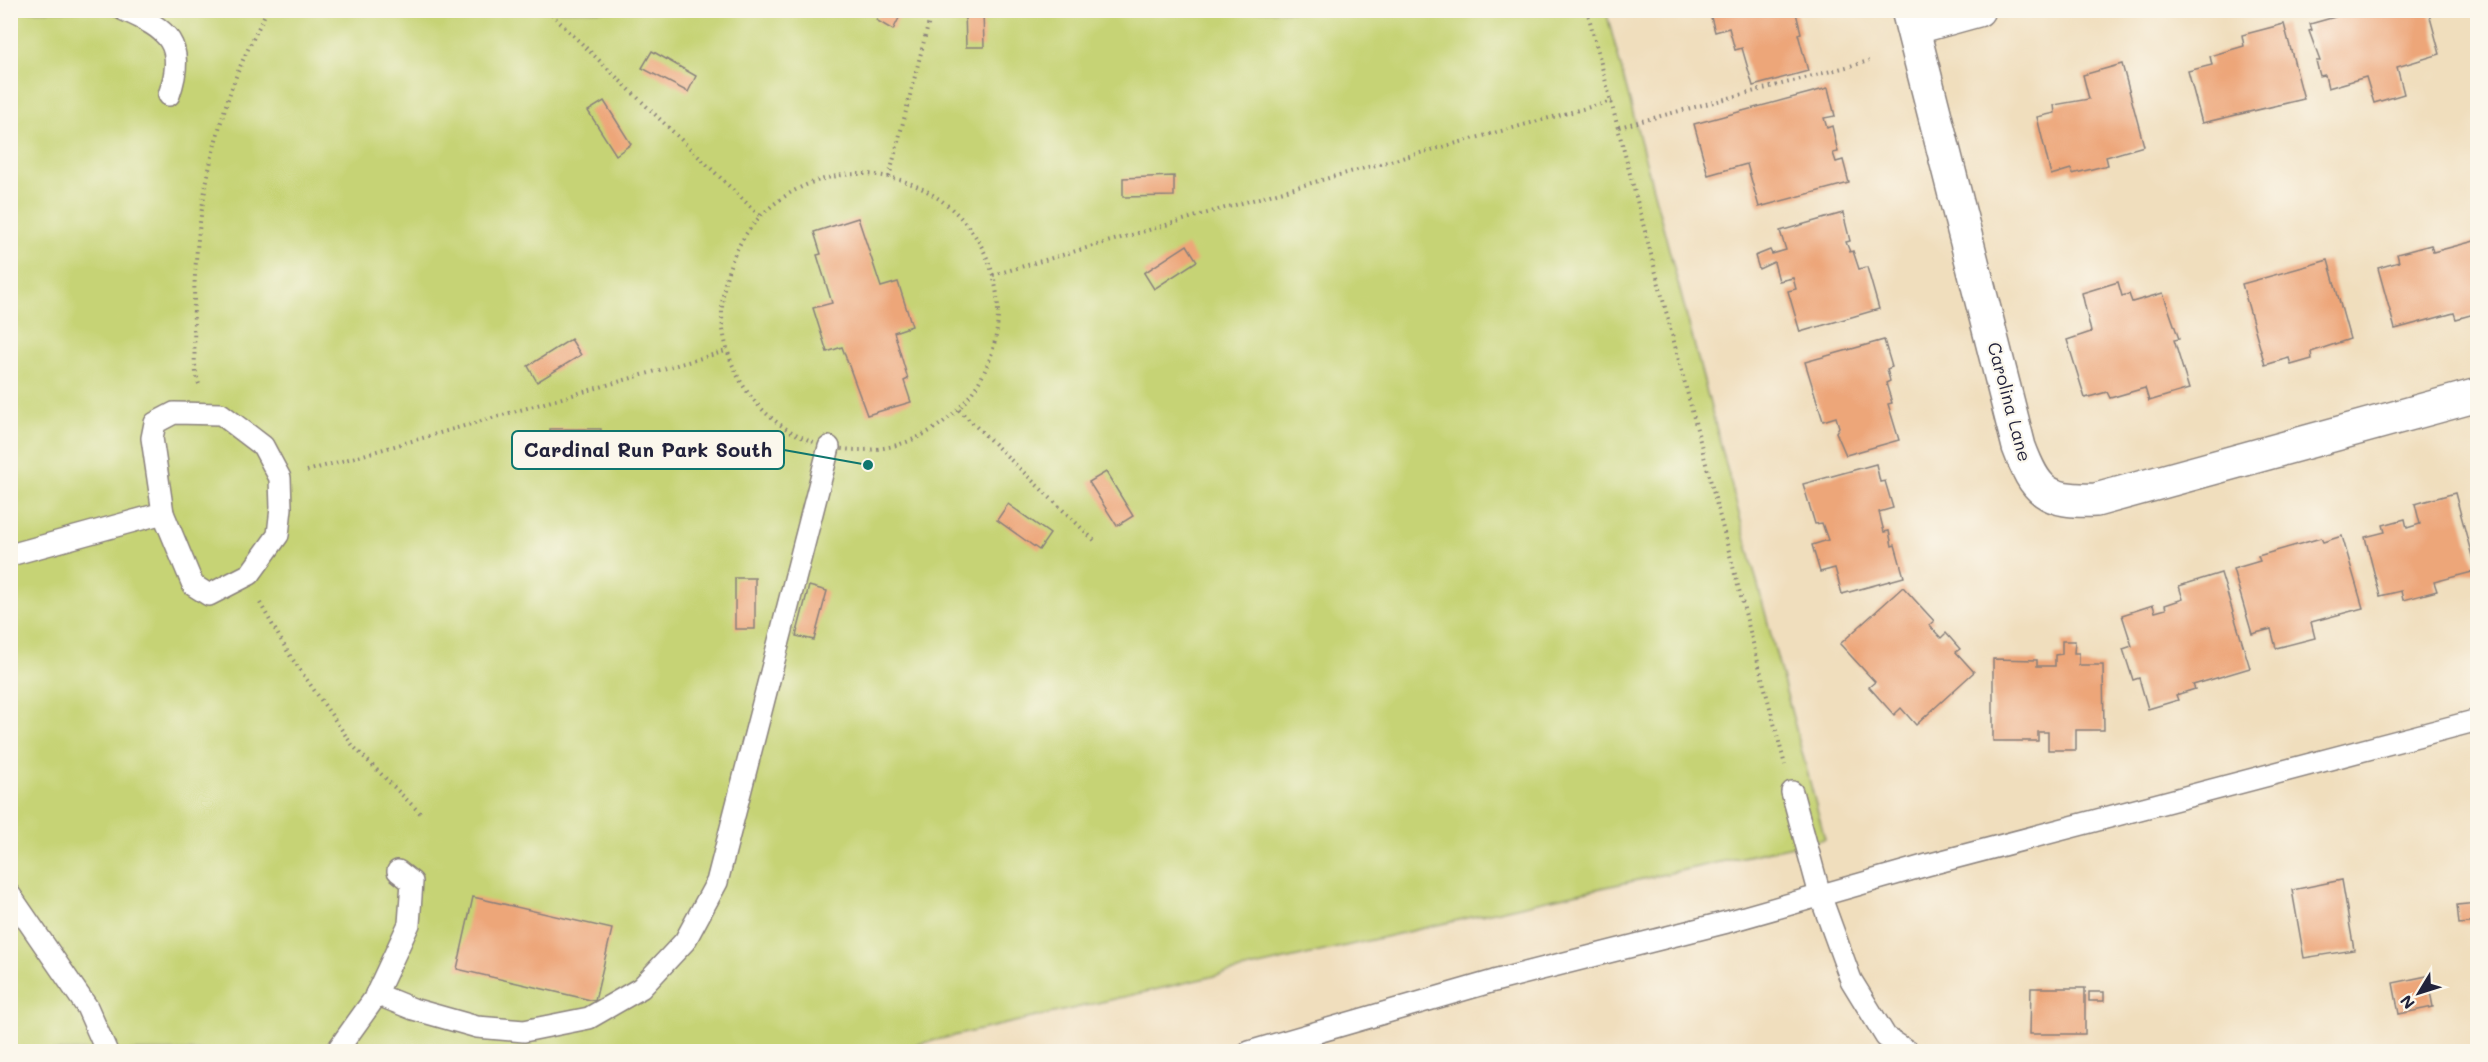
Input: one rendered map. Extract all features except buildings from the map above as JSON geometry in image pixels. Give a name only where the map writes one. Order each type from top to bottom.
[{"type":"street","points":[[1911,19],[1978,10]]},
{"type":"street","name":"Carolina Lane","points":[[1911,19],[2019,447],[2038,488],[2053,497],[2074,501],[2096,500],[2478,395]]},
{"type":"lane","points":[[124,10],[156,24],[172,44],[177,72],[169,95]]},
{"type":"lane","points":[[174,413],[221,414],[263,446],[280,478],[282,508],[278,535],[250,574],[209,595],[193,585],[163,513],[152,438],[155,423],[174,413]]},
{"type":"lane","points":[[376,994],[413,1009],[477,1027],[524,1031],[589,1018],[641,988],[685,941],[717,882],[829,447]]},
{"type":"lane","points":[[10,555],[163,513]]},
{"type":"lane","points":[[1249,1052],[1494,981],[2478,720]]},
{"type":"lane","points":[[1792,792],[1820,896],[1851,980],[1886,1037],[1909,1052]]},
{"type":"lane","points":[[336,1052],[376,994],[409,924],[412,882],[398,871]]},
{"type":"lane","points":[[10,895],[87,1007],[107,1052]]},
{"type":"path","points":[[547,10],[760,216]]},
{"type":"path","points":[[889,177],[932,10]]},
{"type":"path","points":[[1587,10],[1792,792]]},
{"type":"path","points":[[1619,128],[1869,61]]},
{"type":"path","points":[[993,275],[1339,175],[1612,101]]},
{"type":"path","points":[[842,175],[889,177],[924,189],[955,211],[978,241],[993,275],[998,311],[994,347],[981,381],[959,410],[921,437],[876,450],[829,447],[794,435],[765,413],[742,384],[726,351],[721,303],[733,256],[760,216],[797,188],[842,175]]},
{"type":"path","points":[[280,478],[726,351]]},
{"type":"path","points":[[959,410],[1097,543]]},
{"type":"green space","points":[[10,11],[1606,11],[1825,839],[1542,901],[888,1051],[11,1051]]},
{"type":"place","name":"Cardinal Run Park South","points":[[868,465]]}]
